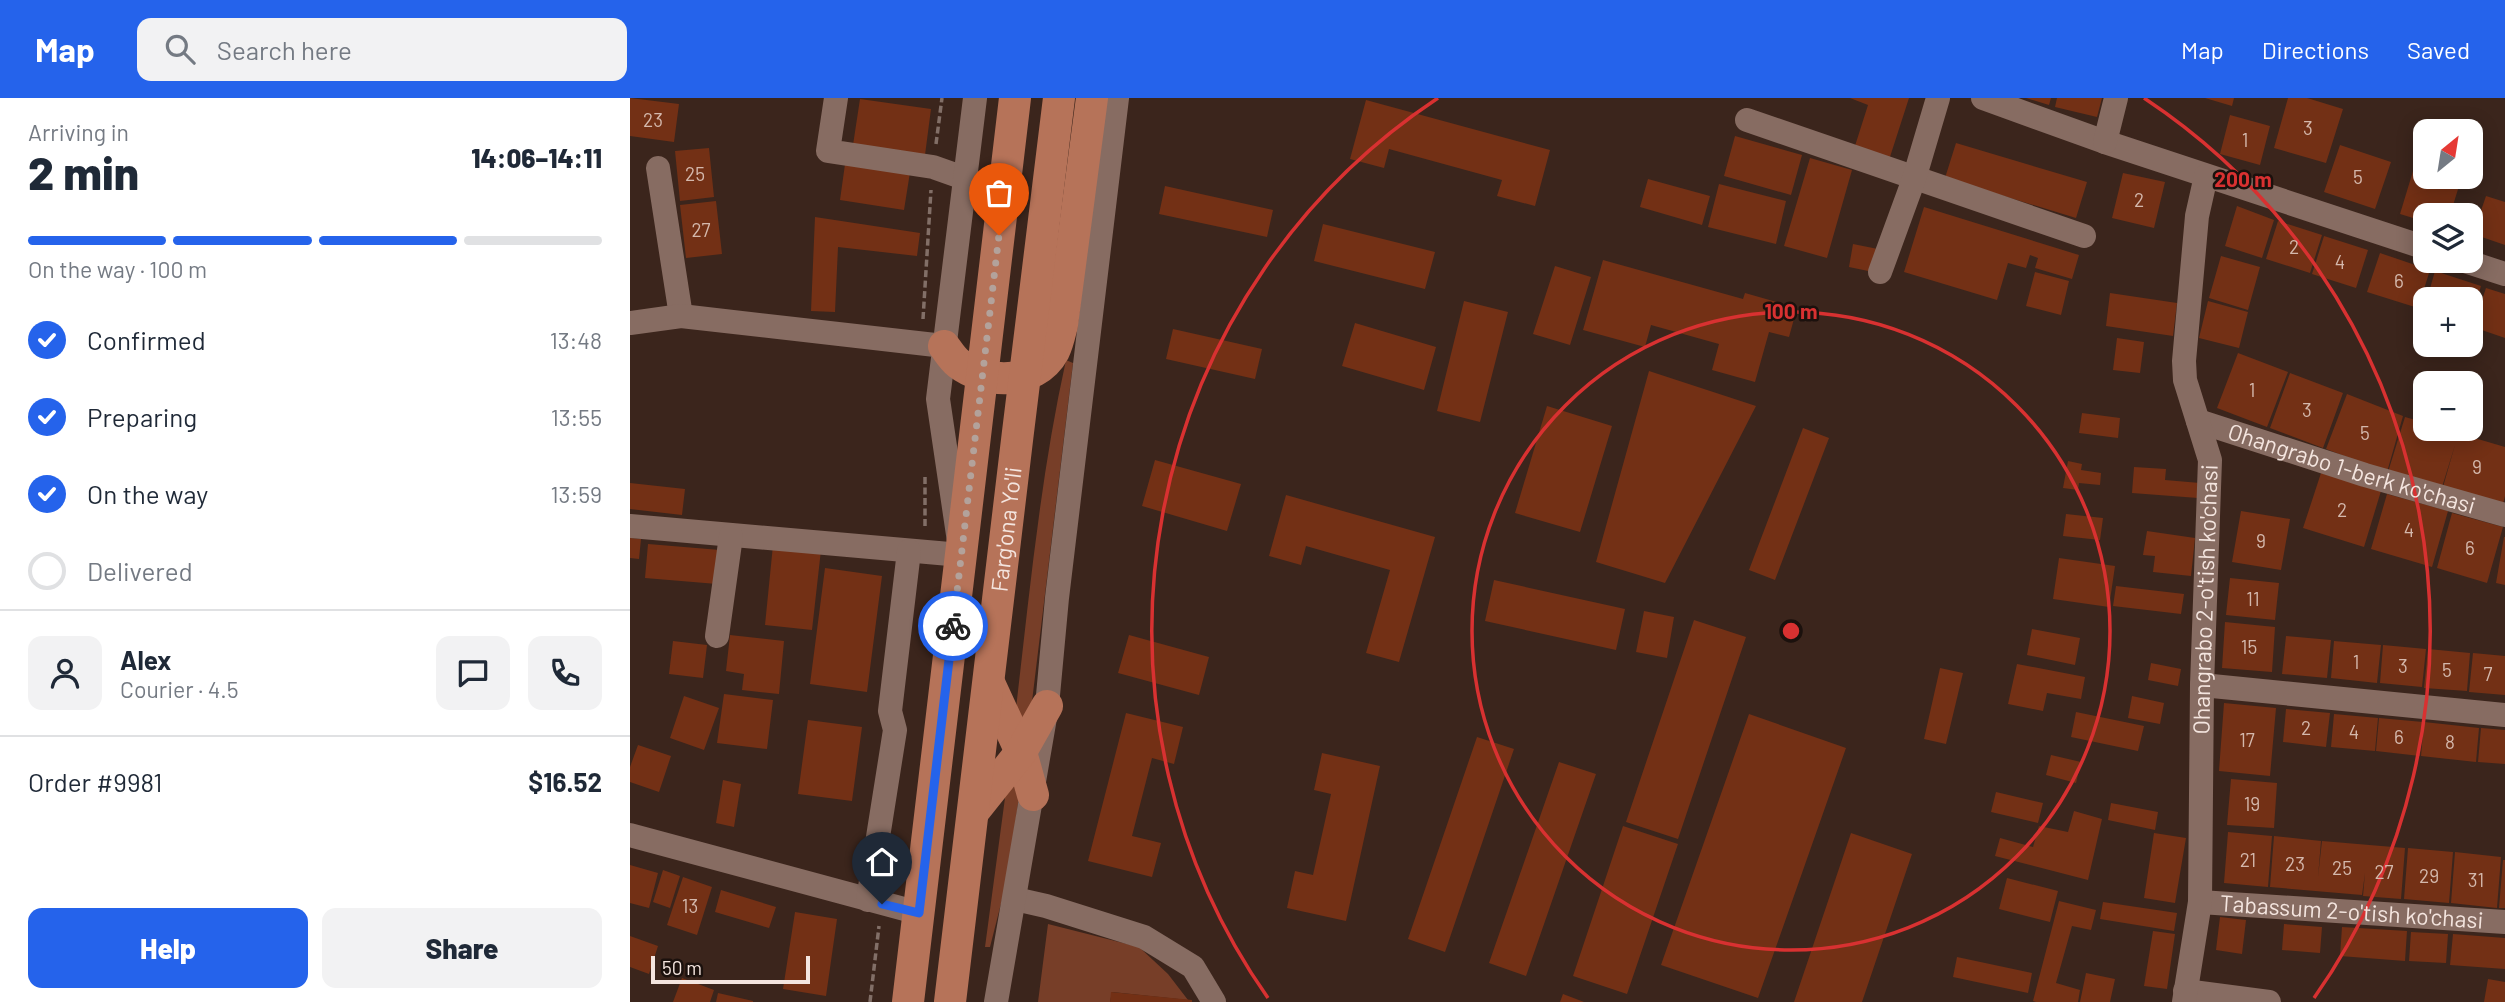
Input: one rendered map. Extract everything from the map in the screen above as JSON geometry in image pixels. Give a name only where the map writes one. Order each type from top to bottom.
[{"type":"main road","name":"Farg'ona Yo'li","points":[[908,1002],[1015,98]]},
{"type":"main road","name":"Farg'ona Yo'li","points":[[950,1002],[990,684],[1023,375],[1059,98]]},
{"type":"main road","points":[[944,346],[957,362],[982,375],[998,379],[1023,375],[1040,366],[1053,352],[1062,325],[1092,98]]},
{"type":"main road","points":[[990,684],[1021,752],[1033,795]]},
{"type":"main road","points":[[973,813],[1021,752],[1047,706]]},
{"type":"street","points":[[836,98],[828,151],[933,167],[964,178]]},
{"type":"street","name":"Farg'ona Yo'li","points":[[961,555],[938,399],[975,98]]},
{"type":"street","points":[[996,1002],[1047,706],[1057,598],[1117,98]]},
{"type":"street","points":[[1880,272],[1914,179],[1938,98]]},
{"type":"street","points":[[1983,98],[2105,142],[2413,244]]},
{"type":"street","points":[[2105,142],[2116,98]]},
{"type":"street","points":[[1747,120],[2084,236]]},
{"type":"street","points":[[658,167],[681,316]]},
{"type":"street","name":"Ohangrabo 2-o'tish ko'chasi","points":[[2185,996],[2200,902],[2202,685],[2210,460],[2185,380],[2184,361],[2197,216],[2206,176]]},
{"type":"street","points":[[2483,267],[2505,274]]},
{"type":"street","points":[[630,323],[681,316],[944,346]]},
{"type":"street","name":"Ohangrabo 1-berk ko'chasi","points":[[2198,421],[2365,475],[2505,515]]},
{"type":"street","points":[[630,526],[961,555]]},
{"type":"street","points":[[717,636],[732,536]]},
{"type":"street","points":[[868,900],[895,730],[890,710],[909,551]]},
{"type":"street","points":[[2202,685],[2505,715]]},
{"type":"street","points":[[630,835],[919,913]]},
{"type":"street","points":[[1015,900],[1046,906],[1144,937],[1193,967],[1214,1002]]},
{"type":"street","name":"Tabassum 2-o'tish ko'chasi","points":[[2200,902],[2505,922]]},
{"type":"street","points":[[2185,996],[2269,1002]]},
{"type":"shaded area","points":[[1066,360],[1073,363],[1030,718],[1015,717],[1042,493]]},
{"type":"shaded area","points":[[1021,782],[1008,876],[990,947],[985,947],[1007,783]]},
{"type":"shaded area","points":[[1048,924],[1139,947],[1168,974],[1188,1000],[1112,992],[1110,1002],[1038,1002]]},
{"type":"building","points":[[630,98],[679,104],[674,142],[630,136]]},
{"type":"building","points":[[1850,98],[1909,98],[1889,160],[1854,149],[1868,105]]},
{"type":"building","points":[[2026,98],[2051,98],[2049,105]]},
{"type":"building","points":[[2057,98],[2102,98],[2097,117],[2055,107]]},
{"type":"building","points":[[2205,98],[2234,98],[2232,106]]},
{"type":"building","points":[[2288,98],[2307,98],[2343,109],[2326,163],[2274,148]]},
{"type":"building","points":[[860,99],[931,109],[925,155],[853,145]]},
{"type":"building","points":[[1366,100],[1550,150],[1535,206],[1497,196],[1502,180],[1389,149],[1384,168],[1350,159]]},
{"type":"building","points":[[2230,115],[2270,126],[2260,165],[2220,154]]},
{"type":"building","points":[[1735,136],[1802,155],[1791,195],[1724,176]]},
{"type":"building","points":[[1956,143],[2087,182],[2076,218],[1945,178]]},
{"type":"building","points":[[2340,145],[2391,162],[2375,209],[2324,192]]},
{"type":"building","points":[[709,148],[714,197],[680,201],[675,151]]},
{"type":"building","points":[[846,157],[911,166],[904,210],[840,200]]},
{"type":"building","points":[[1810,158],[1852,170],[1827,258],[1784,246]]},
{"type":"building","points":[[2413,171],[2413,189],[2458,189],[2454,203],[2413,203],[2413,218],[2400,214]]},
{"type":"building","points":[[2123,173],[2165,182],[2154,228],[2112,218]]},
{"type":"building","points":[[1648,179],[1710,196],[1702,225],[1640,207]]},
{"type":"building","points":[[1719,184],[1786,201],[1776,244],[1708,227]]},
{"type":"building","points":[[1165,186],[1273,210],[1267,237],[1159,214]]},
{"type":"building","points":[[2486,196],[2505,202],[2505,245],[2483,237],[2483,205]]},
{"type":"building","points":[[716,201],[722,254],[686,258],[680,205]]},
{"type":"building","points":[[2237,206],[2274,220],[2262,258],[2225,246]]},
{"type":"building","points":[[1924,207],[2079,255],[2072,279],[2035,268],[2038,258],[2030,255],[2026,268],[2008,263],[1997,300],[1904,272]]},
{"type":"building","points":[[815,217],[920,233],[917,256],[838,247],[835,312],[811,311]]},
{"type":"building","points":[[2278,221],[2322,235],[2310,273],[2266,259]]},
{"type":"building","points":[[1323,224],[1435,252],[1425,289],[1314,261]]},
{"type":"building","points":[[2324,236],[2368,250],[2356,288],[2312,274]]},
{"type":"building","points":[[1853,244],[1878,249],[1873,272],[1849,267]]},
{"type":"building","points":[[2380,253],[2413,264],[2413,273],[2429,273],[2425,287],[2413,287],[2413,306],[2367,292]]},
{"type":"building","points":[[2221,256],[2260,267],[2248,310],[2209,298]]},
{"type":"building","points":[[1603,260],[1743,299],[1745,293],[1797,308],[1789,337],[1769,332],[1755,382],[1712,370],[1719,344],[1651,325],[1645,347],[1583,330]]},
{"type":"building","points":[[1555,266],[1591,277],[1570,345],[1533,334]]},
{"type":"building","points":[[2035,272],[2069,281],[2061,315],[2026,306]]},
{"type":"building","points":[[2434,273],[2481,286],[2481,287],[2430,287]]},
{"type":"building","points":[[2486,288],[2505,294],[2505,338],[2483,330],[2483,297]]},
{"type":"building","points":[[2110,293],[2177,303],[2173,336],[2106,326]]},
{"type":"building","points":[[1464,301],[1508,312],[1480,422],[1437,411]]},
{"type":"building","points":[[2208,301],[2248,312],[2239,348],[2199,338]]},
{"type":"building","points":[[1355,323],[1436,347],[1424,390],[1342,366]]},
{"type":"building","points":[[1173,329],[1262,349],[1255,379],[1166,359]]},
{"type":"building","points":[[2117,338],[2144,342],[2140,373],[2113,370]]},
{"type":"building","points":[[2238,353],[2288,372],[2267,427],[2217,408]]},
{"type":"building","points":[[1649,371],[1756,406],[1665,583],[1596,562]]},
{"type":"building","points":[[2290,373],[2343,393],[2323,448],[2270,428]]},
{"type":"building","points":[[2347,394],[2403,416],[2387,472],[2326,449]]},
{"type":"building","points":[[1547,406],[1612,426],[1580,532],[1515,513]]},
{"type":"building","points":[[2082,413],[2120,418],[2118,438],[2079,433]]},
{"type":"building","points":[[2405,417],[2413,419],[2413,441],[2483,441],[2505,447],[2503,504],[2443,487],[2455,445],[2442,487],[2388,472]]},
{"type":"building","points":[[1803,428],[1829,438],[1775,580],[1749,570]]},
{"type":"building","points":[[1155,460],[1241,484],[1227,531],[1142,506]]},
{"type":"building","points":[[2068,461],[2082,464],[2081,470],[2101,473],[2100,485],[2079,483],[2078,490],[2063,488]]},
{"type":"building","points":[[2134,467],[2166,469],[2165,480],[2200,483],[2198,498],[2132,493]]},
{"type":"building","points":[[2321,473],[2381,491],[2364,547],[2303,528]]},
{"type":"building","points":[[630,483],[685,489],[682,515],[630,509]]},
{"type":"building","points":[[2387,494],[2448,511],[2432,567],[2371,549]]},
{"type":"building","points":[[1286,495],[1435,537],[1399,662],[1366,653],[1390,570],[1306,546],[1301,565],[1269,556]]},
{"type":"building","points":[[2241,511],[2290,519],[2281,570],[2232,562]]},
{"type":"building","points":[[2452,513],[2503,527],[2487,583],[2437,568]]},
{"type":"building","points":[[2066,514],[2103,518],[2100,540],[2063,536]]},
{"type":"building","points":[[2147,531],[2195,538],[2191,576],[2153,572],[2155,556],[2143,555]]},
{"type":"building","points":[[2505,537],[2505,585],[2496,583]]},
{"type":"building","points":[[630,538],[641,539],[639,559],[630,558]]},
{"type":"building","points":[[648,544],[720,550],[717,584],[645,578]]},
{"type":"building","points":[[773,545],[821,550],[812,630],[765,625]]},
{"type":"building","points":[[2059,558],[2115,566],[2109,607],[2053,599]]},
{"type":"building","points":[[825,568],[882,576],[867,692],[810,684]]},
{"type":"building","points":[[2230,578],[2279,583],[2275,620],[2226,615]]},
{"type":"building","points":[[1494,580],[1625,609],[1616,650],[1485,621]]},
{"type":"building","points":[[2116,586],[2184,594],[2181,614],[2113,606]]},
{"type":"building","points":[[1644,611],[1674,617],[1667,658],[1636,652]]},
{"type":"building","points":[[1694,620],[1746,637],[1678,839],[1626,822]]},
{"type":"building","points":[[2225,622],[2275,627],[2272,672],[2222,668]]},
{"type":"building","points":[[2032,629],[2080,638],[2075,665],[2027,655]]},
{"type":"building","points":[[730,635],[784,641],[779,694],[742,690],[744,674],[726,671]]},
{"type":"building","points":[[1129,635],[1209,657],[1199,695],[1118,673]]},
{"type":"building","points":[[2286,636],[2331,640],[2327,678],[2282,674]]},
{"type":"building","points":[[673,641],[707,645],[703,678],[669,674]]},
{"type":"building","points":[[2334,641],[2381,645],[2377,683],[2331,678]]},
{"type":"building","points":[[2383,645],[2426,649],[2422,687],[2380,683]]},
{"type":"building","points":[[2428,649],[2470,653],[2467,691],[2424,688]]},
{"type":"building","points":[[2473,653],[2505,656],[2505,695],[2469,692]]},
{"type":"building","points":[[2151,663],[2181,669],[2178,686],[2148,680]]},
{"type":"building","points":[[2017,664],[2085,677],[2081,699],[2047,693],[2043,711],[2008,704]]},
{"type":"building","points":[[1940,668],[1963,673],[1946,744],[1924,739]]},
{"type":"building","points":[[724,694],[773,700],[767,749],[717,743]]},
{"type":"building","points":[[684,696],[719,708],[704,750],[670,738]]},
{"type":"building","points":[[2132,696],[2164,703],[2160,724],[2128,718]]},
{"type":"building","points":[[2224,703],[2276,708],[2270,776],[2219,771]]},
{"type":"building","points":[[2286,709],[2330,713],[2326,747],[2283,742]]},
{"type":"building","points":[[2076,712],[2144,726],[2138,751],[2071,737]]},
{"type":"building","points":[[1126,713],[1183,727],[1174,764],[1152,758],[1132,836],[1161,843],[1152,877],[1088,861]]},
{"type":"building","points":[[1749,714],[1846,748],[1758,998],[1661,965]]},
{"type":"building","points":[[2334,714],[2378,718],[2375,751],[2331,747]]},
{"type":"building","points":[[2379,718],[2423,722],[2420,756],[2376,751]]},
{"type":"building","points":[[808,720],[862,727],[852,801],[798,794]]},
{"type":"building","points":[[2424,722],[2479,728],[2476,762],[2421,756]]},
{"type":"building","points":[[2481,728],[2505,730],[2505,764],[2478,762]]},
{"type":"building","points":[[1477,737],[1514,749],[1445,952],[1408,939]]},
{"type":"building","points":[[638,745],[671,756],[659,792],[630,782],[630,767]]},
{"type":"building","points":[[1322,753],[1380,766],[1346,921],[1287,908],[1295,871],[1313,875],[1331,794],[1314,790]]},
{"type":"building","points":[[2051,755],[2081,762],[2076,783],[2046,775]]},
{"type":"building","points":[[1559,762],[1596,774],[1526,976],[1489,963]]},
{"type":"building","points":[[2231,779],[2277,783],[2274,828],[2227,825]]},
{"type":"building","points":[[723,780],[741,784],[734,827],[716,823]]},
{"type":"building","points":[[1996,792],[2043,803],[2038,823],[1991,812]]},
{"type":"building","points":[[2111,803],[2158,812],[2155,830],[2108,820]]},
{"type":"building","points":[[2074,811],[2102,819],[2088,880],[1995,856],[2000,838],[2033,847],[2039,826],[2068,832]]},
{"type":"building","points":[[1623,826],[1678,844],[1627,994],[1573,976]]},
{"type":"building","points":[[2228,832],[2272,836],[2268,887],[2224,883]]},
{"type":"building","points":[[1851,833],[1912,854],[1862,1002],[1794,1002]]},
{"type":"building","points":[[2154,833],[2186,838],[2175,903],[2144,898]]},
{"type":"building","points":[[2274,836],[2321,841],[2318,877],[2322,841],[2405,848],[2401,899],[2363,896],[2365,873],[2362,895],[2270,887]]},
{"type":"building","points":[[2408,848],[2453,852],[2449,903],[2404,899]]},
{"type":"building","points":[[2455,852],[2501,857],[2497,908],[2451,903]]},
{"type":"building","points":[[2503,860],[2505,908],[2499,908]]},
{"type":"building","points":[[630,865],[658,873],[649,908],[630,903]]},
{"type":"building","points":[[663,870],[680,876],[670,908],[653,902]]},
{"type":"building","points":[[683,877],[712,887],[697,935],[667,925]]},
{"type":"building","points":[[2007,878],[2058,891],[2050,922],[1999,909]]},
{"type":"building","points":[[721,890],[776,907],[769,928],[715,912]]},
{"type":"building","points":[[2059,901],[2096,910],[2091,930],[2072,926],[2056,983],[2080,990],[2078,1002],[2036,1002],[2033,1001]]},
{"type":"building","points":[[2103,902],[2177,913],[2174,931],[2100,919]]},
{"type":"building","points":[[795,912],[837,919],[826,996],[783,989]]},
{"type":"building","points":[[2220,917],[2246,920],[2242,954],[2216,950]]},
{"type":"building","points":[[2284,924],[2322,927],[2320,953],[2282,950]]},
{"type":"building","points":[[2342,927],[2407,931],[2405,961],[2340,956]]},
{"type":"building","points":[[2153,931],[2175,934],[2167,989],[2144,986]]},
{"type":"building","points":[[2411,932],[2448,934],[2446,963],[2409,961]]},
{"type":"building","points":[[2453,934],[2505,938],[2505,969],[2450,965]]},
{"type":"building","points":[[630,936],[658,946],[649,974],[630,967]]},
{"type":"building","points":[[1957,957],[2032,973],[2028,993],[1953,977]]},
{"type":"building","points":[[2086,973],[2115,979],[2110,1002],[2080,1002]]},
{"type":"building","points":[[682,978],[714,990],[710,1002],[673,1002]]},
{"type":"building","points":[[2488,979],[2505,982],[2505,1002],[2484,1002]]},
{"type":"building","points":[[1111,992],[1192,1000],[1192,1002],[1110,1002]]},
{"type":"building","points":[[718,993],[753,1001],[753,1002],[716,1002]]},
{"type":"building","points":[[1563,994],[1584,1002],[1560,1002]]},
{"type":"way so far","points":[[953,626],[999,235]]},
{"type":"route","points":[[882,904],[919,913],[953,626]]}]
